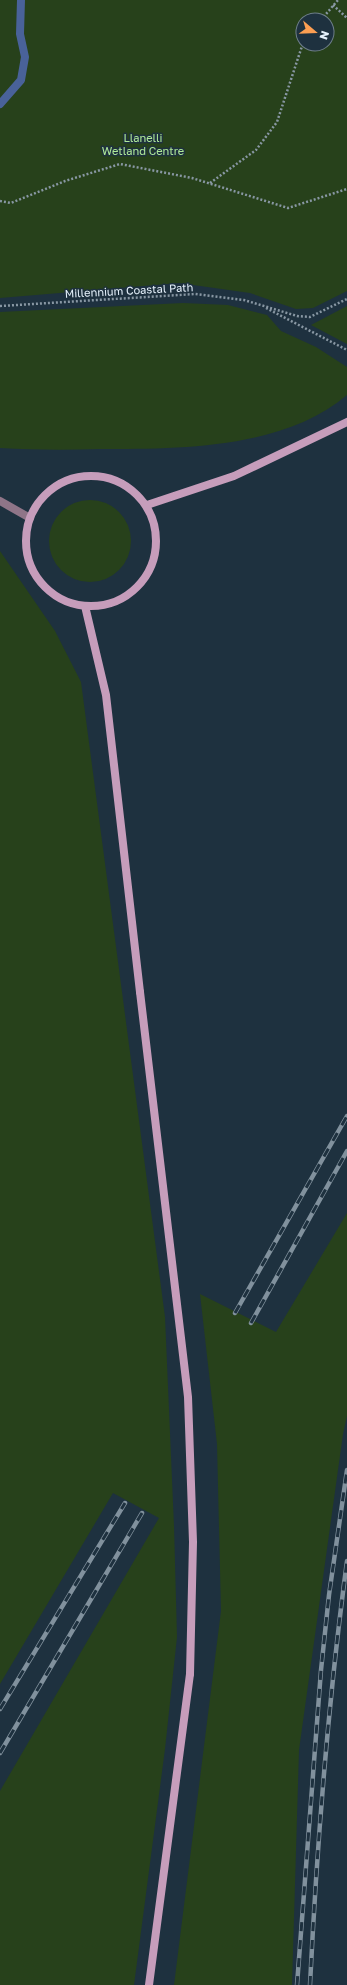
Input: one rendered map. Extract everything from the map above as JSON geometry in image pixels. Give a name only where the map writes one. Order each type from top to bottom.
[{"type":"main road","points":[[147,505],[234,476],[323,436],[347,422]]},
{"type":"main road","points":[[84,475],[109,477],[130,487],[147,505],[156,528],[156,552],[147,575],[131,593],[109,604],[85,606],[62,600],[43,586],[30,565],[25,541],[30,518],[42,497],[61,482],[84,475]]},
{"type":"main road","points":[[85,606],[106,695],[188,1397],[193,1542],[190,1674],[149,1985]]},
{"type":"street","points":[[0,501],[30,518]]},
{"type":"path","points":[[327,12],[338,0]]},
{"type":"path","points":[[333,5],[347,18]]},
{"type":"path","points":[[209,184],[256,150],[277,122],[300,52]]},
{"type":"path","points":[[0,201],[11,203],[65,181],[120,164],[192,178],[288,208],[347,189]]},
{"type":"path","name":"Millennium Coastal Path","points":[[0,306],[195,294],[244,300],[297,316],[310,317],[347,299]]},
{"type":"path","points":[[260,305],[347,350]]},
{"type":"green space","name":"Llanelli Wetland Centre","points":[[0,0],[347,0],[347,291],[313,308],[296,309],[250,293],[179,283],[0,298]]},
{"type":"green space","points":[[183,303],[228,305],[267,315],[281,331],[316,347],[347,367],[347,395],[322,413],[293,426],[262,436],[230,442],[163,448],[63,450],[0,448],[0,312]]},
{"type":"green space","points":[[347,306],[347,344],[311,325]]},
{"type":"green space","points":[[90,500],[106,503],[119,512],[128,525],[131,541],[128,557],[119,570],[106,579],[90,582],[74,579],[61,570],[52,557],[49,541],[52,525],[61,512],[74,503]]},
{"type":"green space","points":[[0,551],[55,631],[81,682],[165,1317],[177,1637],[165,1749],[134,1985],[0,1985],[0,1791],[159,1518],[113,1493],[0,1684]]},
{"type":"green space","points":[[347,1213],[347,1416],[343,1434],[299,1750],[292,1985],[174,1985],[221,1611],[217,1444],[200,1294],[276,1332]]},
{"type":"waterway","points":[[0,104],[21,80],[25,57],[20,34],[21,0]]},
{"type":"railway","points":[[235,1313],[347,1116]]},
{"type":"railway","points":[[251,1323],[347,1151]]},
{"type":"railway","points":[[297,1985],[321,1670],[329,1595],[347,1470]]},
{"type":"railway","points":[[0,1709],[125,1503]]},
{"type":"railway","points":[[0,1753],[142,1513]]},
{"type":"railway","points":[[310,1985],[324,1773],[334,1667],[347,1561]]}]
